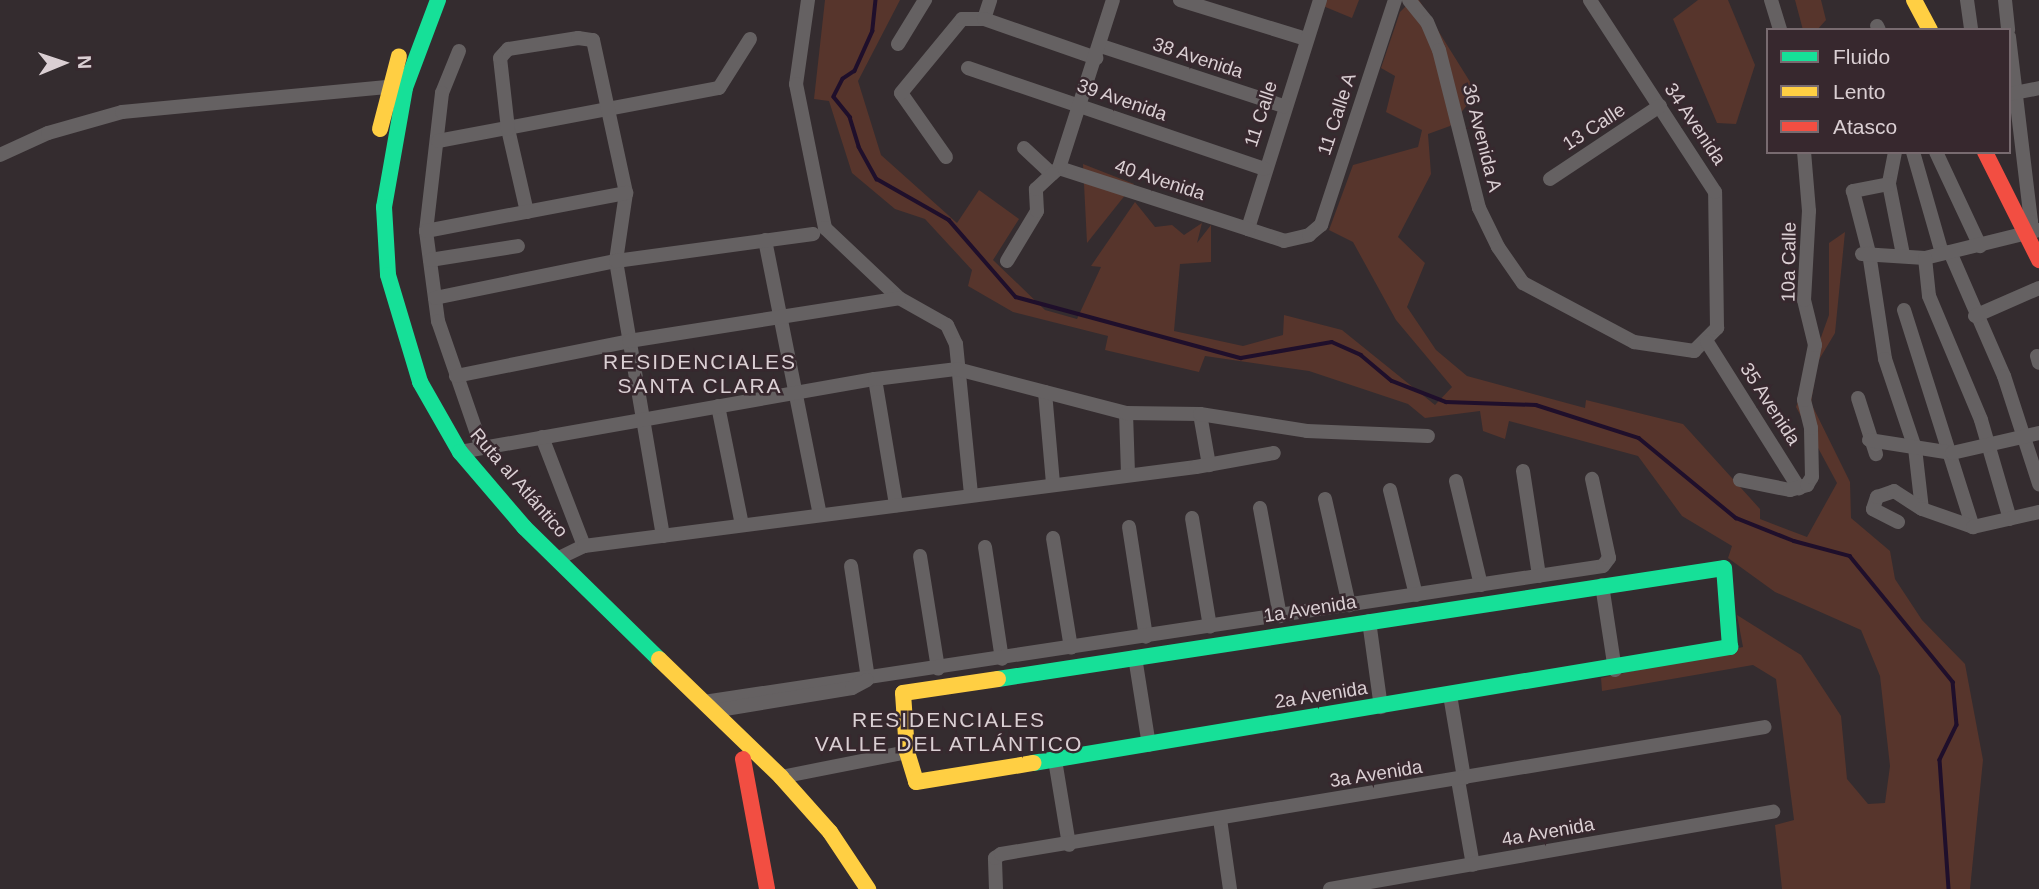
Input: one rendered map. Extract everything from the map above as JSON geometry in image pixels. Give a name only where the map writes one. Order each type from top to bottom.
[{"type":"main road","points":[[377,141],[387,87],[420,0]]},
{"type":"main road","name":"Ruta al Atlántico","points":[[438,0],[405,88],[392,146],[385,236],[401,330],[420,382],[460,452],[557,559],[781,777],[830,832],[868,889]]},
{"type":"main road","points":[[1914,0],[1929,28]]},
{"type":"main road","points":[[1986,154],[2033,233],[2039,260]]},
{"type":"main road","points":[[373,168],[368,208],[373,276],[384,325]]},
{"type":"main road","name":"Ruta al Atlántico","points":[[395,358],[406,390],[447,461],[482,502],[743,759],[796,815],[850,889]]},
{"type":"main road","name":"1a Avenida","points":[[907,752],[903,693],[1724,568],[1732,646]]},
{"type":"main road","name":"2a Avenida","points":[[907,752],[916,782],[1615,670],[1732,646]]},
{"type":"main road","points":[[743,759],[767,889]]},
{"type":"street","points":[[808,0],[796,84],[825,228],[833,239],[899,298],[947,325],[956,344],[971,495]]},
{"type":"street","points":[[898,44],[925,0]]},
{"type":"street","points":[[946,157],[901,93],[957,23],[964,19],[984,19],[990,0]]},
{"type":"street","points":[[1007,261],[1037,211],[1036,189],[1055,171],[1080,106],[1113,0]]},
{"type":"street","points":[[1180,0],[1306,39]]},
{"type":"street","name":"11 Calle","points":[[1255,232],[1264,169],[1320,0]]},
{"type":"street","name":"11 Calle A","points":[[1309,235],[1321,225],[1395,0]]},
{"type":"street","name":"36 Avenida A","points":[[1409,0],[1427,22],[1439,50],[1467,147],[1472,189],[1498,247],[1523,283],[1634,342],[1690,353],[1707,342]]},
{"type":"street","name":"34 Avenida","points":[[1590,0],[1715,192],[1717,328],[1707,342]]},
{"type":"street","points":[[1771,0],[1779,28]]},
{"type":"street","points":[[1967,0],[1971,28]]},
{"type":"street","points":[[2005,0],[2008,28]]},
{"type":"street","name":"38 Avenida","points":[[984,19],[1284,106]]},
{"type":"street","points":[[527,212],[508,129],[500,58],[508,49],[579,38],[593,40],[626,193],[616,261],[663,536]]},
{"type":"street","points":[[438,141],[719,88],[750,39]]},
{"type":"street","points":[[459,51],[442,93],[426,231],[435,298],[456,376],[482,448]]},
{"type":"street","points":[[1865,254],[1925,257],[2033,233],[2011,65]]},
{"type":"street","name":"39 Avenida","points":[[968,68],[1264,169]]},
{"type":"street","points":[[0,155],[48,133],[122,112],[387,87]]},
{"type":"street","points":[[2013,93],[2039,88]]},
{"type":"street","name":"13 Calle","points":[[1550,179],[1660,106]]},
{"type":"street","points":[[1024,148],[1055,171]]},
{"type":"street","name":"10a Calle","points":[[1799,488],[1812,477],[1811,428],[1804,400],[1815,345],[1804,300],[1809,211],[1804,154]]},
{"type":"street","points":[[1895,154],[1889,184],[1903,255]]},
{"type":"street","points":[[1914,154],[1946,253],[2004,376],[2022,439],[2039,484]]},
{"type":"street","points":[[1937,154],[1980,246]]},
{"type":"street","name":"40 Avenida","points":[[1055,171],[1255,232],[1294,241],[1309,235]]},
{"type":"street","points":[[1889,184],[1853,191],[1885,359],[1915,448],[1922,509]]},
{"type":"street","points":[[426,231],[626,193]]},
{"type":"street","points":[[435,298],[616,261],[813,234]]},
{"type":"street","points":[[765,240],[820,515]]},
{"type":"street","points":[[430,260],[518,246]]},
{"type":"street","points":[[1925,257],[1929,296],[1989,447],[2010,519]]},
{"type":"street","points":[[1975,316],[2039,288]]},
{"type":"street","points":[[456,376],[629,341],[899,298]]},
{"type":"street","points":[[1905,310],[1973,527]]},
{"type":"street","name":"35 Avenida","points":[[1707,342],[1799,488]]},
{"type":"street","points":[[460,452],[796,392],[957,369],[1126,413],[1200,414],[1307,431],[1428,436]]},
{"type":"street","points":[[875,379],[896,505]]},
{"type":"street","points":[[1045,392],[1053,484]]},
{"type":"street","points":[[1858,398],[1875,454]]},
{"type":"street","points":[[718,406],[741,525]]},
{"type":"street","points":[[1126,413],[1128,474]]},
{"type":"street","points":[[1200,414],[1209,465]]},
{"type":"street","points":[[1869,440],[1952,453],[1989,447],[2039,433]]},
{"type":"street","points":[[542,437],[584,546]]},
{"type":"street","points":[[557,559],[584,546],[1209,465],[1274,453]]},
{"type":"street","points":[[1523,471],[1539,576]]},
{"type":"street","points":[[709,706],[852,688],[868,679],[1603,566],[1607,561],[1592,479]]},
{"type":"street","points":[[1740,480],[1790,491],[1799,488]]},
{"type":"street","points":[[1456,481],[1481,585]]},
{"type":"street","points":[[1390,490],[1416,595]]},
{"type":"street","points":[[1898,522],[1873,509],[1877,496],[1894,491],[1922,509],[1973,527],[2039,512]]},
{"type":"street","points":[[1325,499],[1349,605]]},
{"type":"street","points":[[1260,508],[1280,616]]},
{"type":"street","points":[[1192,518],[1210,627]]},
{"type":"street","points":[[1129,527],[1146,637]]},
{"type":"street","points":[[1053,538],[1071,648]]},
{"type":"street","points":[[985,547],[1002,659]]},
{"type":"street","points":[[920,556],[938,669]]},
{"type":"street","points":[[851,566],[868,679]]},
{"type":"street","points":[[1602,585],[1615,670]]},
{"type":"street","points":[[1369,621],[1381,707]]},
{"type":"street","points":[[1135,657],[1149,745]]},
{"type":"street","points":[[1450,695],[1473,865]]},
{"type":"street","name":"3a Avenida","points":[[996,889],[995,858],[1765,727]]},
{"type":"street","points":[[781,777],[907,752]]},
{"type":"street","points":[[1055,760],[1069,845]]},
{"type":"street","name":"4a Avenida","points":[[1330,889],[1773,812]]},
{"type":"street","points":[[1220,819],[1230,889]]},
{"type":"shaded area","points":[[825,0],[900,0],[858,81],[881,155],[957,223],[979,190],[1019,219],[993,260],[1045,310],[1077,319],[1101,267],[1091,266],[1135,202],[1155,227],[1172,225],[1184,235],[1202,223],[1197,243],[1211,225],[1211,262],[1180,264],[1174,331],[1243,346],[1283,335],[1284,315],[1342,330],[1435,405],[1452,387],[1396,320],[1353,242],[1329,230],[1353,165],[1418,147],[1422,130],[1386,112],[1395,76],[1381,68],[1400,12],[1412,0],[1419,0],[1477,93],[1450,126],[1428,134],[1431,174],[1398,237],[1425,263],[1407,307],[1436,350],[1467,376],[1585,408],[1586,400],[1683,424],[1760,509],[1760,519],[1807,537],[1837,483],[1796,407],[1829,315],[1829,243],[1845,232],[1835,333],[1817,363],[1811,403],[1850,482],[1851,518],[1890,551],[1895,579],[1922,620],[1965,664],[1983,760],[1970,889],[1782,889],[1775,825],[1794,820],[1776,679],[1753,665],[1602,691],[1601,678],[1743,647],[1737,615],[1801,655],[1841,716],[1847,779],[1868,804],[1885,803],[1890,766],[1880,676],[1861,630],[1775,592],[1728,558],[1732,546],[1682,516],[1638,456],[1509,421],[1505,439],[1483,431],[1480,411],[1425,418],[1408,404],[1309,371],[1205,356],[1199,372],[1105,350],[1108,336],[1013,312],[968,286],[972,270],[925,219],[895,209],[852,173],[829,101],[814,99]]},
{"type":"shaded area","points":[[1326,0],[1359,0],[1352,18],[1323,6]]},
{"type":"shaded area","points":[[1698,0],[1728,0],[1755,65],[1736,124],[1717,123],[1673,19]]},
{"type":"shaded area","points":[[1795,0],[1821,0],[1826,20],[1819,28],[1802,28]]},
{"type":"shaded area","points":[[1083,164],[1134,184],[1087,243]]},
{"type":"waterway","points":[[876,0],[873,31],[855,71],[843,79],[834,97],[850,117],[859,147],[877,179],[949,220],[1016,297],[1241,358],[1332,342],[1361,355],[1392,381],[1446,402],[1536,405],[1639,438],[1736,518],[1794,541],[1850,556],[1953,682],[1957,725],[1940,760],[1949,889]]},
{"type":"traffic: fast","points":[[438,0],[405,88],[384,207],[388,275],[420,382],[460,452],[524,527],[659,659]]},
{"type":"traffic: fast","points":[[1033,763],[1730,647],[1724,568]]},
{"type":"traffic: fast","points":[[998,679],[1724,568]]},
{"type":"traffic: slow","points":[[1914,0],[1929,28]]},
{"type":"traffic: slow","points":[[380,129],[399,56]]},
{"type":"traffic: slow","points":[[659,659],[781,777],[830,832],[868,889]]},
{"type":"traffic: slow","points":[[998,679],[903,693],[907,752],[916,782],[1033,763]]},
{"type":"traffic: jam","points":[[1986,154],[2039,260]]},
{"type":"traffic: jam","points":[[743,759],[767,889]]},
{"type":"district","name":"RESIDENCIALES SANTA CLARA","points":[[700,374]]},
{"type":"district","name":"RESIDENCIALES VALLE DEL ATLÁNTICO","points":[[949,732]]}]
